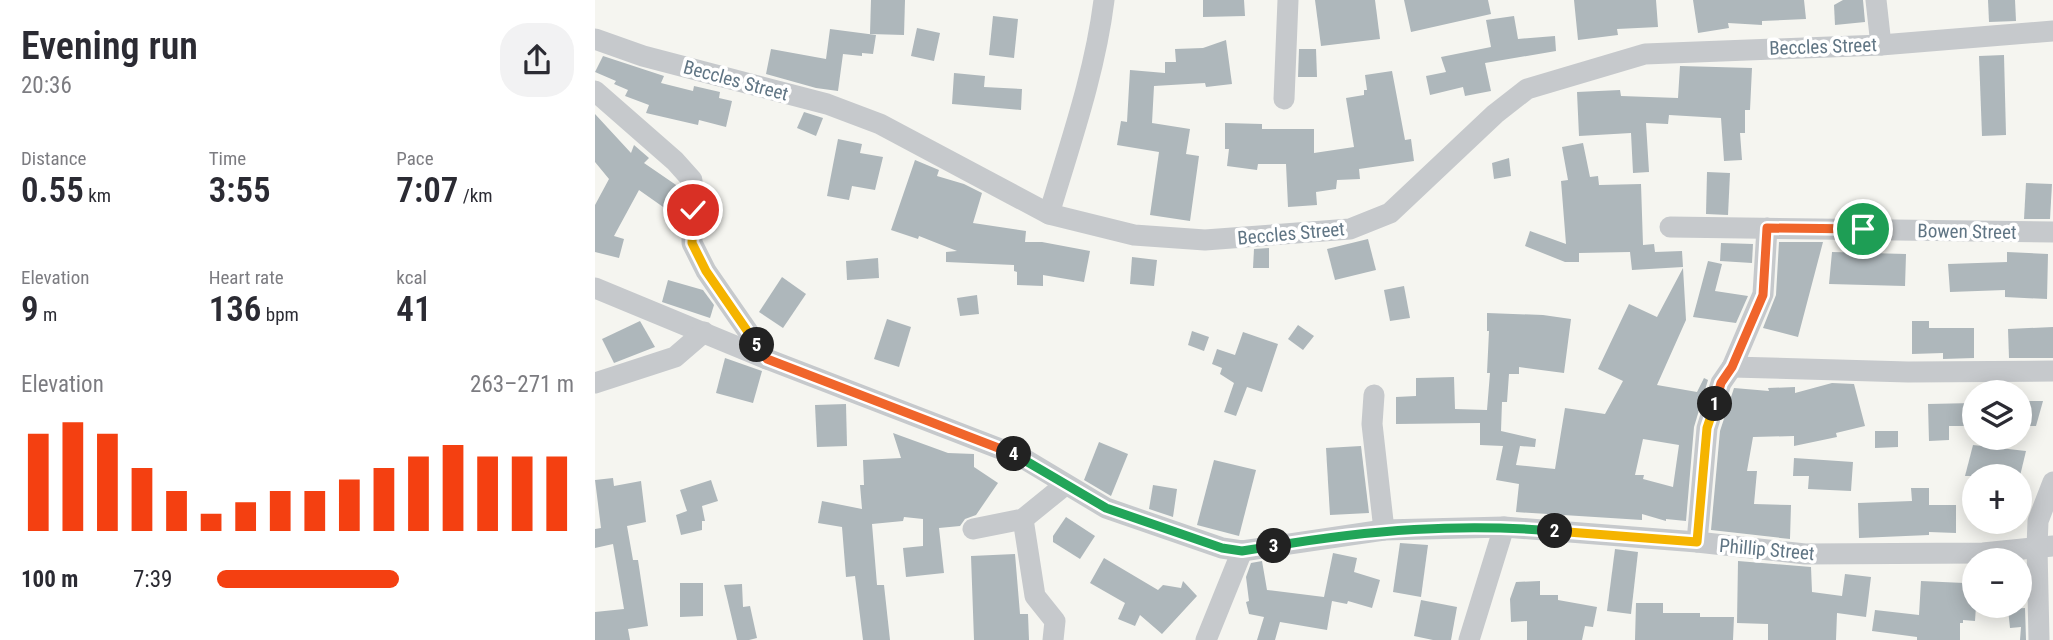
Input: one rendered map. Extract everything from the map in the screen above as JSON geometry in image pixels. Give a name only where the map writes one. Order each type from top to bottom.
[{"type":"street","points":[[1049,214],[1086,93],[1101,27],[1104,0]]},
{"type":"street","points":[[1284,99],[1288,0]]},
{"type":"street","points":[[1876,0],[1881,45]]},
{"type":"street","name":"Beccles Street","points":[[595,39],[643,56],[827,104],[880,124],[1049,214],[1134,235],[1205,240],[1350,229],[1390,213],[1495,114],[1527,89],[1645,54],[1881,45],[2053,31]]},
{"type":"street","points":[[595,91],[675,161],[692,180],[692,243],[706,271],[767,359]]},
{"type":"street","name":"Bowen Street","points":[[1670,227],[2053,232]]},
{"type":"street","points":[[1697,542],[1707,428],[1721,383],[1732,367],[1763,295],[1767,228]]},
{"type":"street","name":"Phillip Street","points":[[595,288],[767,359],[1021,457],[1106,508],[1222,548],[1242,551],[1384,530],[1504,527],[1697,542],[1805,554],[1983,553],[2045,546]]},
{"type":"street","points":[[595,383],[675,357],[704,332]]},
{"type":"street","points":[[1732,367],[1908,372],[2053,370]]},
{"type":"street","points":[[1374,395],[1372,424],[1384,530]]},
{"type":"street","points":[[2039,640],[2045,546],[2038,522],[2053,482]]},
{"type":"street","points":[[973,529],[1023,519],[1065,485]]},
{"type":"street","points":[[1023,519],[1035,596],[1055,621],[1053,640]]},
{"type":"street","points":[[1469,640],[1504,527]]},
{"type":"street","points":[[1206,640],[1242,551]]},
{"type":"building","points":[[871,0],[905,0],[904,35],[870,34]]},
{"type":"building","points":[[1203,0],[1244,0],[1245,16],[1203,17]]},
{"type":"building","points":[[1315,0],[1375,0],[1380,39],[1321,46]]},
{"type":"building","points":[[1404,0],[1488,0],[1491,14],[1411,32]]},
{"type":"building","points":[[1574,0],[1656,0],[1658,27],[1617,29],[1618,35],[1578,40]]},
{"type":"building","points":[[1693,0],[1804,0],[1806,19],[1762,21],[1762,25],[1728,23],[1729,28],[1698,33]]},
{"type":"building","points":[[1843,0],[1863,0],[1865,22],[1835,25],[1834,5]]},
{"type":"building","points":[[1988,0],[2015,0],[2016,21],[1989,22]]},
{"type":"building","points":[[993,16],[1018,19],[1014,58],[989,55]]},
{"type":"building","points":[[1514,16],[1518,39],[1555,36],[1556,51],[1485,63],[1491,91],[1465,96],[1463,87],[1430,95],[1426,76],[1446,72],[1441,57],[1491,47],[1486,20]]},
{"type":"building","points":[[917,28],[940,33],[934,61],[911,56]]},
{"type":"building","points":[[830,29],[876,35],[873,54],[843,54],[838,91],[816,88],[766,74],[771,49],[826,59]]},
{"type":"building","points":[[1226,40],[1232,84],[1206,87],[1205,83],[1154,86],[1152,123],[1190,129],[1186,154],[1199,156],[1190,221],[1150,215],[1159,152],[1117,145],[1121,121],[1127,122],[1130,70],[1165,73],[1165,62],[1176,62],[1175,49],[1203,48]]},
{"type":"building","points":[[1299,49],[1316,49],[1317,77],[1298,77]]},
{"type":"building","points":[[2004,55],[2006,135],[1982,136],[1979,56]]},
{"type":"building","points":[[603,56],[664,76],[661,83],[693,91],[694,86],[720,92],[719,98],[732,101],[726,127],[699,120],[698,125],[646,113],[649,105],[625,96],[628,90],[614,84],[616,81],[595,72]]},
{"type":"building","points":[[1680,66],[1752,68],[1750,110],[1745,110],[1745,133],[1740,133],[1742,160],[1724,161],[1721,118],[1669,115],[1668,124],[1646,123],[1649,172],[1633,173],[1631,133],[1579,136],[1577,92],[1620,90],[1621,96],[1678,98]]},
{"type":"building","points":[[1392,71],[1405,140],[1411,139],[1414,161],[1359,169],[1360,179],[1337,180],[1336,189],[1316,192],[1317,205],[1288,207],[1286,164],[1258,164],[1257,170],[1227,166],[1229,149],[1225,149],[1225,123],[1262,124],[1262,129],[1314,129],[1314,153],[1354,147],[1346,98],[1364,95],[1364,90],[1367,90],[1365,75]]},
{"type":"building","points":[[954,73],[985,76],[984,87],[1022,89],[1021,110],[952,104]]},
{"type":"building","points":[[804,112],[823,118],[816,136],[797,128]]},
{"type":"building","points":[[595,114],[631,153],[634,145],[649,158],[644,163],[679,187],[666,209],[639,190],[614,236],[624,239],[619,258],[595,252],[595,205],[609,179],[595,162]]},
{"type":"building","points":[[838,139],[862,144],[860,153],[883,157],[875,190],[852,186],[849,200],[827,196]]},
{"type":"building","points":[[1583,143],[1590,177],[1598,176],[1599,185],[1641,184],[1643,245],[1654,244],[1655,252],[1682,251],[1683,267],[1632,270],[1630,252],[1579,253],[1579,262],[1565,262],[1525,246],[1530,231],[1566,244],[1561,181],[1568,180],[1562,147]]},
{"type":"building","points":[[1509,158],[1511,176],[1494,179],[1492,163]]},
{"type":"building","points":[[915,160],[939,170],[937,176],[982,193],[973,223],[1026,231],[1025,242],[1042,242],[1090,251],[1084,282],[1043,275],[1043,286],[1017,285],[1014,265],[946,262],[946,252],[957,251],[919,236],[918,239],[891,230]]},
{"type":"building","points":[[1707,172],[1730,173],[1728,215],[1706,214]]},
{"type":"building","points":[[2026,183],[2052,184],[2050,219],[2024,219]]},
{"type":"building","points":[[1368,239],[1376,270],[1335,280],[1327,249]]},
{"type":"building","points":[[1779,242],[1823,242],[1798,337],[1763,328],[1776,295]]},
{"type":"building","points":[[1721,243],[1753,244],[1752,263],[1720,261]]},
{"type":"building","points":[[1269,248],[1269,268],[1253,268],[1254,249]]},
{"type":"building","points":[[1832,252],[1906,254],[1905,286],[1829,284]]},
{"type":"building","points":[[2007,252],[2048,254],[2047,299],[2005,297],[2005,290],[1950,292],[1948,264],[2007,262]]},
{"type":"building","points":[[1132,257],[1157,260],[1154,286],[1130,284]]},
{"type":"building","points":[[878,258],[879,278],[847,280],[846,261]]},
{"type":"building","points":[[1708,261],[1722,264],[1715,291],[1748,296],[1736,323],[1693,317]]},
{"type":"building","points":[[1683,268],[1686,320],[1657,385],[1697,392],[1704,378],[1708,380],[1694,427],[1686,521],[1666,521],[1642,514],[1642,520],[1516,512],[1519,484],[1496,480],[1503,446],[1480,445],[1480,423],[1396,424],[1396,397],[1416,396],[1416,378],[1454,377],[1455,409],[1487,410],[1490,373],[1487,373],[1487,313],[1571,319],[1564,373],[1519,367],[1519,374],[1509,374],[1507,402],[1502,402],[1501,431],[1536,439],[1535,447],[1520,446],[1516,465],[1555,469],[1565,408],[1605,414],[1623,381],[1598,369],[1629,304],[1657,317]],"holes":[[[1643,439],[1679,445],[1673,487],[1643,479],[1644,475],[1635,475]]]},
{"type":"building","points":[[782,277],[806,294],[783,328],[759,312]]},
{"type":"building","points":[[668,280],[703,290],[714,305],[710,318],[662,302]]},
{"type":"building","points":[[1404,286],[1410,318],[1390,321],[1384,290]]},
{"type":"building","points":[[977,295],[979,314],[960,316],[957,298]]},
{"type":"building","points":[[887,319],[911,327],[899,367],[874,359]]},
{"type":"building","points":[[640,321],[655,347],[614,363],[602,339]]},
{"type":"building","points":[[1912,321],[1929,321],[1929,328],[1974,328],[1974,358],[1943,359],[1943,353],[1912,354]]},
{"type":"building","points":[[1298,325],[1314,336],[1303,350],[1288,339]]},
{"type":"building","points":[[2053,327],[2053,358],[2009,358],[2008,329]]},
{"type":"building","points":[[1192,331],[1209,337],[1204,351],[1188,345]]},
{"type":"building","points":[[1243,332],[1278,344],[1262,392],[1247,387],[1236,416],[1224,412],[1234,383],[1220,374],[1222,368],[1212,364],[1217,349],[1235,355]]},
{"type":"building","points":[[725,358],[762,371],[753,403],[716,393]]},
{"type":"building","points":[[1832,383],[1854,384],[1865,426],[1836,433],[1837,437],[1794,446],[1794,436],[1753,437],[1747,471],[1757,471],[1754,504],[1791,505],[1790,539],[1711,530],[1720,431],[1734,388],[1769,391],[1768,388],[1795,387],[1795,393]]},
{"type":"building","points":[[2032,401],[2043,401],[2036,426],[2032,426]]},
{"type":"building","points":[[1962,403],[1962,426],[1949,426],[1949,440],[1929,441],[1928,404]]},
{"type":"building","points":[[846,404],[847,446],[817,447],[815,405]]},
{"type":"building","points":[[1875,431],[1898,431],[1898,447],[1875,448]]},
{"type":"building","points":[[893,433],[948,453],[974,454],[974,467],[998,483],[976,515],[965,519],[960,526],[939,528],[944,573],[906,577],[903,548],[923,546],[923,519],[904,517],[903,521],[872,524],[877,585],[884,585],[890,640],[863,640],[855,576],[846,577],[842,527],[818,523],[822,501],[862,509],[860,485],[864,485],[863,460],[901,458]]},
{"type":"building","points":[[1099,442],[1128,454],[1111,496],[1084,480]]},
{"type":"building","points":[[1361,446],[1369,513],[1330,515],[1326,448]]},
{"type":"building","points":[[1972,450],[2026,451],[2023,464],[1968,464]]},
{"type":"building","points":[[1794,458],[1853,462],[1851,491],[1808,489],[1809,476],[1793,476]]},
{"type":"building","points":[[1214,460],[1256,470],[1239,536],[1197,525]]},
{"type":"building","points":[[613,478],[614,486],[641,481],[646,522],[627,526],[633,560],[638,560],[648,626],[628,629],[630,640],[595,640],[595,612],[624,609],[613,544],[595,548],[595,529],[601,528],[595,480]]},
{"type":"building","points":[[711,480],[718,501],[702,506],[705,521],[702,521],[702,530],[681,535],[676,515],[687,511],[680,490]]},
{"type":"building","points":[[1153,485],[1177,489],[1173,517],[1149,509]]},
{"type":"building","points":[[1911,488],[1929,488],[1929,505],[1956,505],[1956,533],[1929,532],[1929,535],[1859,538],[1858,503],[1912,501]]},
{"type":"building","points":[[1066,517],[1095,536],[1080,559],[1053,542],[1053,536]]},
{"type":"building","points":[[1400,543],[1428,545],[1421,597],[1393,592]]},
{"type":"building","points":[[1615,549],[1638,552],[1631,614],[1607,611]]},
{"type":"building","points":[[1333,553],[1357,558],[1354,572],[1380,580],[1372,608],[1348,601],[1347,604],[1332,601],[1327,630],[1280,622],[1275,640],[1257,640],[1264,617],[1249,614],[1246,602],[1249,601],[1246,577],[1251,563],[1262,561],[1267,590],[1324,597]]},
{"type":"building","points":[[1015,554],[1020,614],[1028,614],[1029,640],[974,640],[971,556]]},
{"type":"building","points":[[1104,558],[1158,590],[1163,585],[1181,588],[1183,581],[1197,596],[1162,634],[1140,615],[1135,626],[1118,619],[1125,603],[1090,583]]},
{"type":"building","points":[[1738,561],[1811,567],[1812,592],[1842,596],[1845,574],[1871,577],[1866,617],[1837,613],[1836,640],[1768,640],[1768,624],[1737,623]]},
{"type":"building","points":[[1540,581],[1540,595],[1558,595],[1558,600],[1597,607],[1593,627],[1585,626],[1582,640],[1527,640],[1527,621],[1511,622],[1510,599],[1516,582]]},
{"type":"building","points":[[1921,581],[1962,583],[1962,618],[1975,618],[1975,621],[1963,620],[1963,623],[1960,623],[1960,640],[1917,640],[1917,637],[1872,631],[1875,610],[1919,615]]},
{"type":"building","points":[[680,583],[703,583],[703,616],[680,617]]},
{"type":"building","points":[[742,584],[743,607],[750,606],[757,638],[749,640],[737,640],[724,585]]},
{"type":"building","points":[[1421,600],[1457,607],[1451,640],[1414,636]]},
{"type":"building","points":[[1636,603],[1663,603],[1663,613],[1734,617],[1733,640],[1635,640]]},
{"type":"building","points":[[2009,618],[2025,618],[2026,640],[2020,640],[2021,627],[2010,628]]},
{"type":"route","points":[[693,210],[692,243],[706,271],[767,359],[1021,457],[1106,508],[1222,548],[1242,551],[1351,533],[1504,527],[1697,542],[1707,428],[1721,383],[1732,367],[1763,295],[1767,228],[1863,229]]}]
